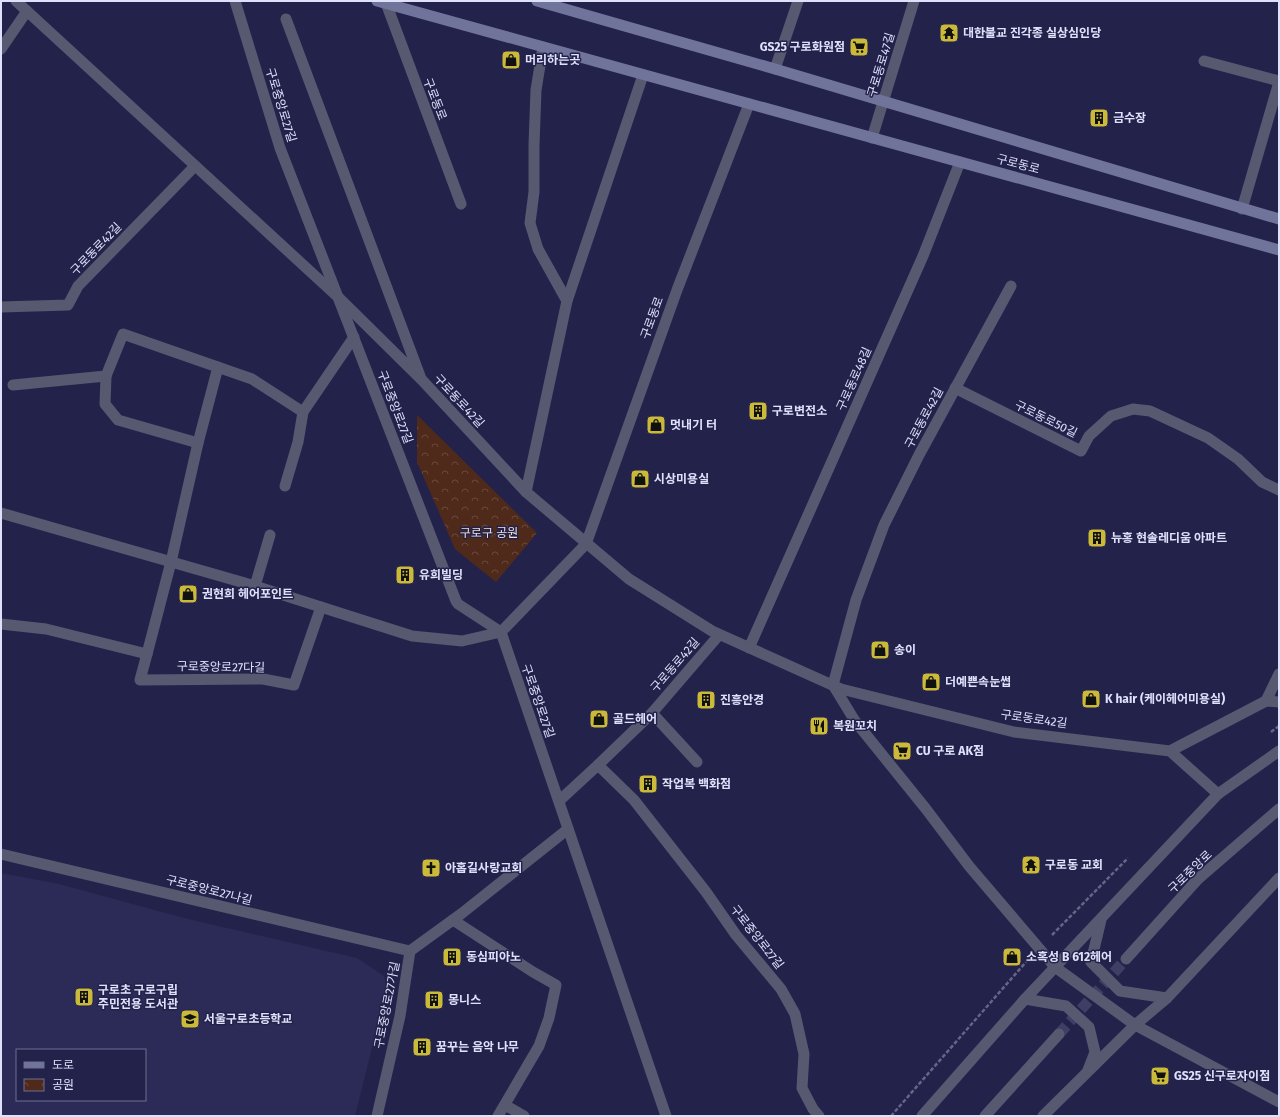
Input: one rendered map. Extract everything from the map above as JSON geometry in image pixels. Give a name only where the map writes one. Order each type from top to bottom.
[{"type":"main road","name":"구로동로","points":[[537,1],[550,3],[775,69],[1279,219]]},
{"type":"main road","name":"구로동로","points":[[381,2],[1279,250]]},
{"type":"street","name":"구로동로42길","points":[[16,1],[338,297],[422,380],[526,492],[629,579],[719,635],[841,688],[1014,732],[1170,751]]},
{"type":"street","name":"구로중앙로27길","points":[[235,1],[280,148],[458,604],[501,632],[666,1116]]},
{"type":"street","points":[[775,69],[798,1]]},
{"type":"street","name":"구로동로47길","points":[[872,138],[914,1]]},
{"type":"street","name":"구로동로","points":[[381,2],[461,204]]},
{"type":"street","points":[[1,49],[27,12]]},
{"type":"street","points":[[286,19],[422,380]]},
{"type":"street","points":[[543,47],[536,90],[534,192],[530,223],[538,249],[567,301]]},
{"type":"street","points":[[1204,62],[1279,82],[1242,209]]},
{"type":"street","points":[[526,492],[567,301],[643,75]]},
{"type":"street","name":"구로동로","points":[[586,544],[677,290],[749,104]]},
{"type":"street","name":"구로동로48길","points":[[749,648],[923,256],[960,162]]},
{"type":"street","name":"구로동로42길","points":[[1,307],[68,305],[78,286],[195,166]]},
{"type":"street","points":[[955,388],[1011,286]]},
{"type":"street","points":[[218,367],[198,443],[118,420],[105,404],[106,376],[123,334],[218,367],[252,379],[303,412]]},
{"type":"street","points":[[284,486],[298,442],[303,412],[354,337]]},
{"type":"street","points":[[13,385],[106,376]]},
{"type":"street","name":"구로동로42길","points":[[833,685],[856,600],[884,525],[955,388]]},
{"type":"street","name":"구로동로50길","points":[[955,388],[1081,451],[1089,436],[1111,416],[1133,409],[1150,411],[1208,438],[1238,459],[1262,482],[1279,490]]},
{"type":"street","name":"구로중앙로27다길","points":[[198,443],[171,562],[140,680],[263,679],[294,685],[321,607]]},
{"type":"street","points":[[1,513],[255,586],[412,636],[462,641],[501,632],[586,544]]},
{"type":"street","points":[[255,586],[270,535]]},
{"type":"street","points":[[1,624],[46,629],[147,654]]},
{"type":"street","name":"구로동로42길","points":[[598,765],[652,713],[719,635]]},
{"type":"street","points":[[1266,701],[1279,674]]},
{"type":"street","points":[[833,685],[855,722],[926,809],[969,866],[1055,967],[1135,1025],[1279,1102]]},
{"type":"street","points":[[1218,794],[1170,751],[1266,701],[1279,702]]},
{"type":"street","points":[[652,713],[696,762]]},
{"type":"street","points":[[922,1116],[1024,999],[1218,794],[1279,751]]},
{"type":"street","points":[[558,801],[598,765]]},
{"type":"street","name":"구로중앙로27길","points":[[598,765],[634,800],[706,892],[736,934],[781,989],[795,1014],[804,1054],[802,1088],[813,1109],[819,1116]]},
{"type":"street","name":"구로중앙로","points":[[1126,959],[1198,880],[1279,809]]},
{"type":"street","name":"구로중앙로27가길","points":[[377,1116],[400,1016],[410,951],[454,920],[568,829]]},
{"type":"street","name":"구로중앙로27나길","points":[[1,854],[410,951]]},
{"type":"street","points":[[1043,1116],[1135,1025],[1167,998],[1279,878]]},
{"type":"street","points":[[1101,919],[1091,962],[1120,991],[1167,998]]},
{"type":"street","points":[[454,920],[533,972],[556,985],[549,1018],[539,1046],[498,1116]]},
{"type":"street","points":[[1024,999],[1066,1006],[1089,1027],[1095,1052],[1087,1073]]},
{"type":"street","points":[[985,1116],[1059,1034]]},
{"type":"street","points":[[505,1105],[524,1116]]},
{"type":"shaded area","name":"서울구로초등학교","points":[[1,873],[59,884],[188,919],[357,958],[384,976],[387,988],[355,1116],[1,1116]]},
{"type":"green space","name":"구로구 공원","points":[[417,415],[537,533],[496,582],[455,549],[417,462]]},
{"type":"tunnel","points":[[1059,1034],[1126,959]]},
{"type":"place","name":"대한불교 진각종 실상심인당","points":[[949,33]]},
{"type":"place","name":"GS25 구로화원점","points":[[859,47]]},
{"type":"place","name":"머리하는곳","points":[[511,60]]},
{"type":"place","name":"금수장","points":[[1099,118]]},
{"type":"place","name":"구로변전소","points":[[758,411]]},
{"type":"place","name":"멋내기 터","points":[[656,425]]},
{"type":"place","name":"시상미용실","points":[[640,479]]},
{"type":"place","name":"뉴홍 현솔레디움 아파트","points":[[1097,538]]},
{"type":"place","name":"유희빌딩","points":[[405,575]]},
{"type":"place","name":"권현희 헤어포인트","points":[[188,594]]},
{"type":"place","name":"송이","points":[[880,650]]},
{"type":"place","name":"더예쁜속눈썹","points":[[931,682]]},
{"type":"place","name":"K hair (케이헤어미용실)","points":[[1091,699]]},
{"type":"place","name":"진흥안경","points":[[706,700]]},
{"type":"place","name":"골드헤어","points":[[599,719]]},
{"type":"place","name":"복원꼬치","points":[[819,726]]},
{"type":"place","name":"CU 구로 AK점","points":[[902,751]]},
{"type":"place","name":"작업복 백화점","points":[[648,784]]},
{"type":"place","name":"구로동 교회","points":[[1031,865]]},
{"type":"place","name":"아홉길사랑교회","points":[[431,868]]},
{"type":"place","name":"동심피아노","points":[[452,957]]},
{"type":"place","name":"소혹성 B 612헤어","points":[[1012,957]]},
{"type":"place","name":"구로초 구로구립 주민전용 도서관","points":[[84,997]]},
{"type":"place","name":"몽니스","points":[[434,1000]]},
{"type":"place","name":"서울구로초등학교","points":[[190,1019]]},
{"type":"place","name":"꿈꾸는 음악 나무","points":[[422,1047]]},
{"type":"place","name":"GS25 신구로자이점","points":[[1160,1076]]}]
